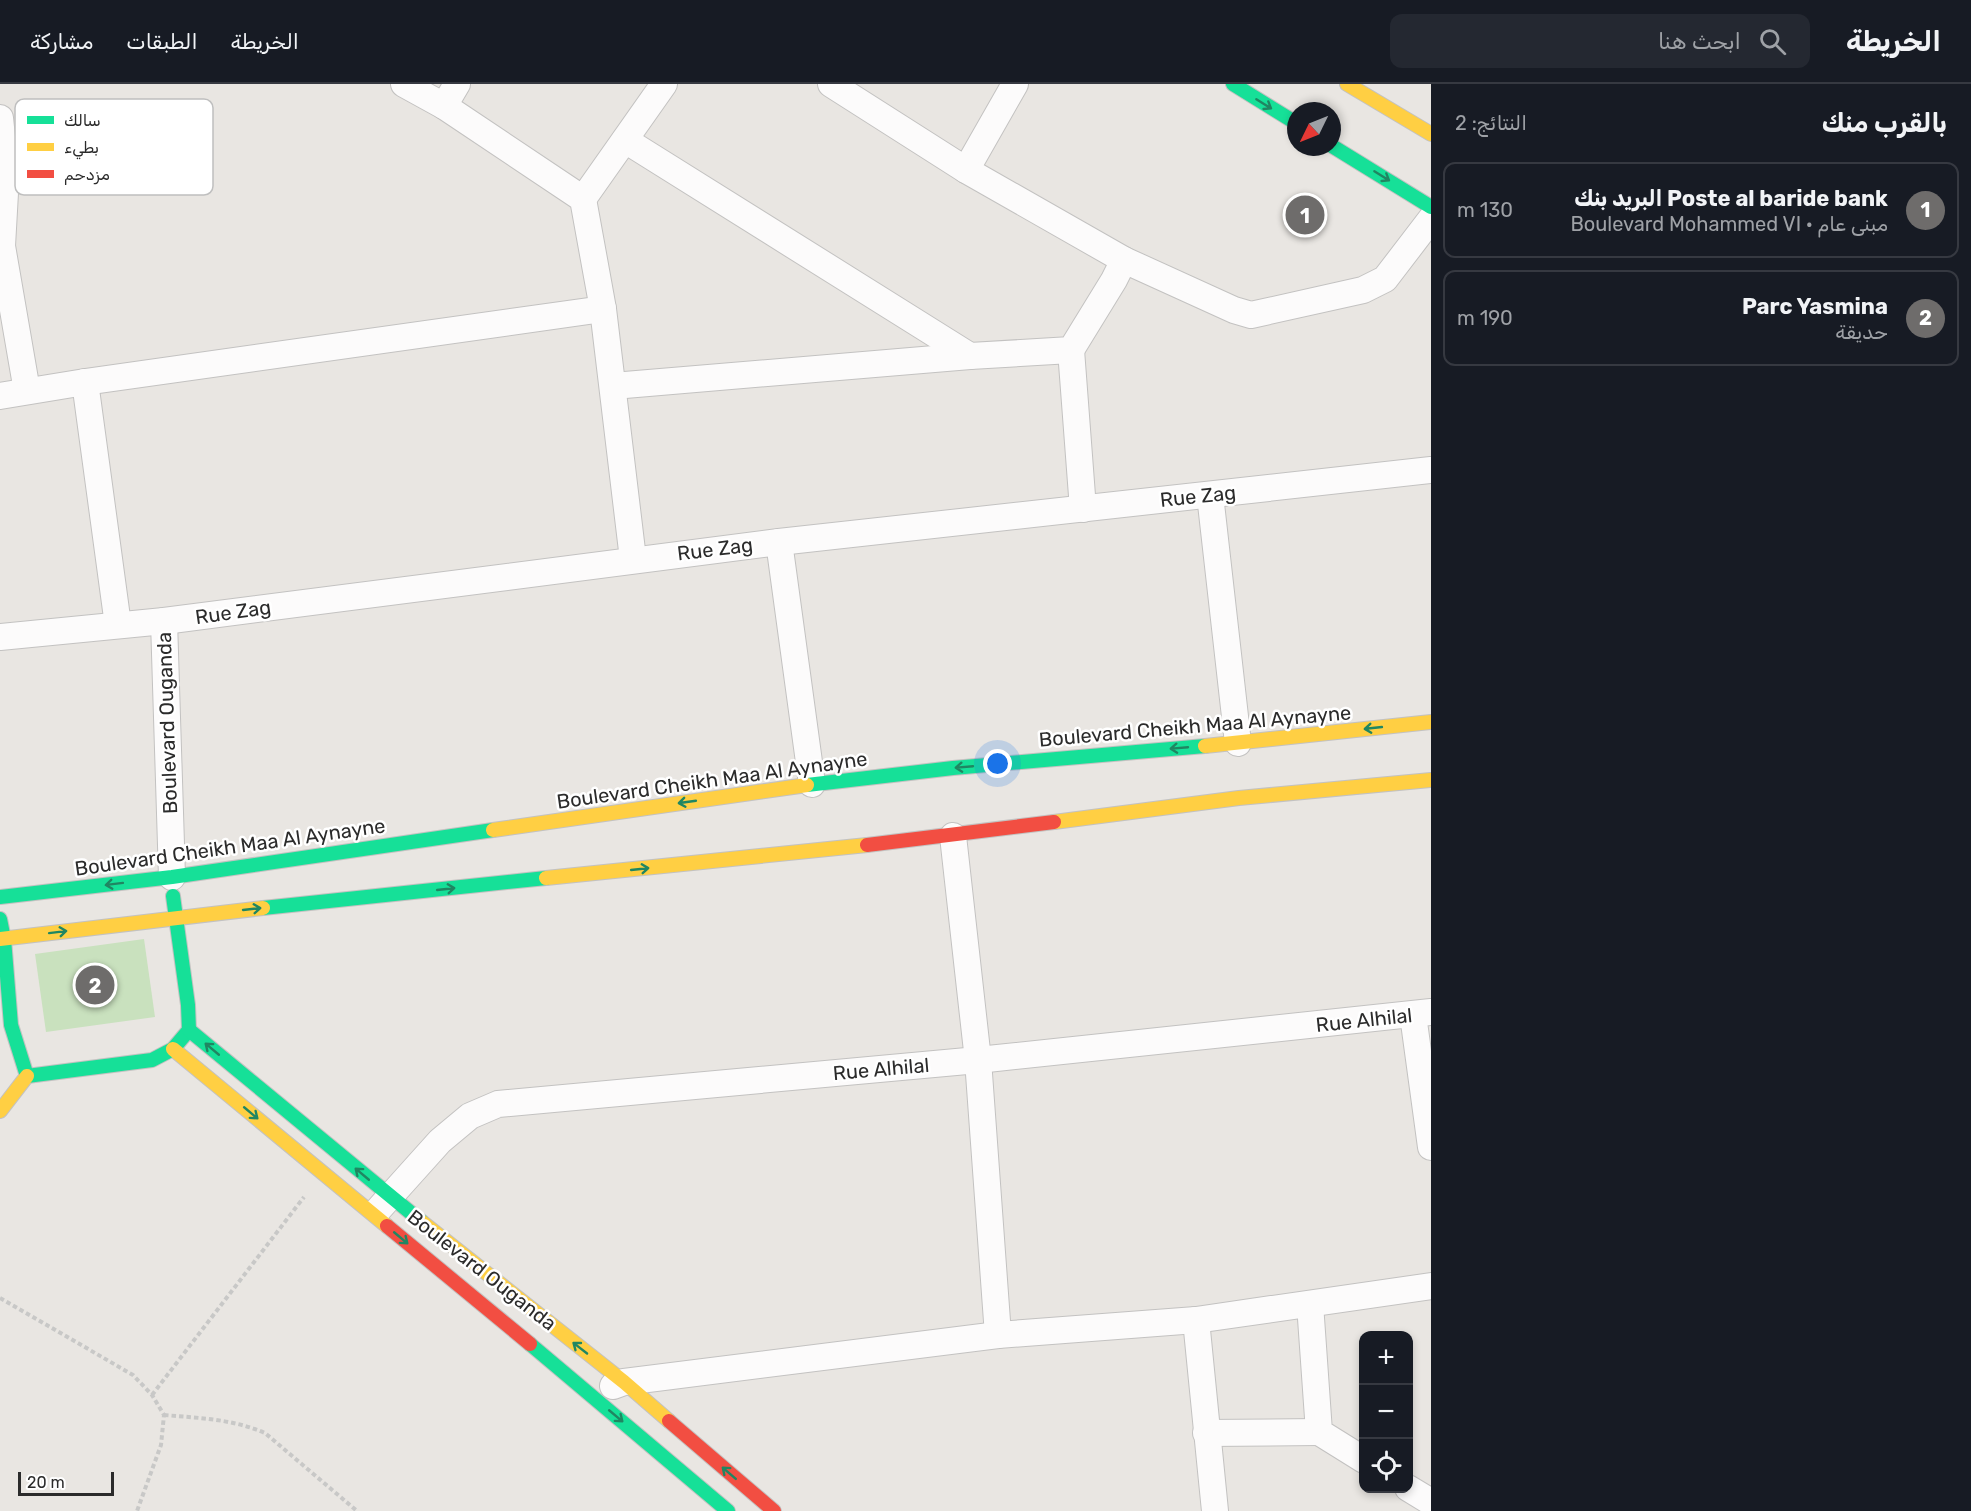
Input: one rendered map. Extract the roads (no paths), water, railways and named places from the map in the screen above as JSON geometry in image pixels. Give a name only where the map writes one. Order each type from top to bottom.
[{"type":"main road","points":[[1233,84],[1287,117]]},
{"type":"main road","points":[[1347,84],[1431,134]]},
{"type":"main road","points":[[1341,152],[1431,207]]},
{"type":"main road","name":"Boulevard Cheikh Maa Al Aynayne","points":[[0,897],[172,877],[812,783],[1238,743],[1431,722]]},
{"type":"main road","points":[[2,939],[174,917],[953,836],[1239,798],[1431,780]]},
{"type":"main road","name":"Boulevard Ouganda","points":[[172,877],[174,917],[188,1005],[189,1030],[590,1394],[728,1511]]},
{"type":"main road","points":[[0,919],[11,1025],[27,1076]]},
{"type":"main road","points":[[0,1040],[11,1025]]},
{"type":"main road","points":[[0,1111],[27,1076],[152,1060],[173,1049],[189,1030]]},
{"type":"main road","name":"Boulevard Ouganda","points":[[173,1049],[323,1173],[382,1206],[624,1382],[774,1511]]},
{"type":"street","points":[[404,84],[444,106],[583,199]]},
{"type":"street","points":[[444,106],[457,84]]},
{"type":"street","points":[[633,559],[603,309],[583,199],[664,84]]},
{"type":"street","points":[[831,84],[966,170],[1124,260],[1234,310],[1251,315],[1363,291],[1385,279],[1431,219]]},
{"type":"street","points":[[966,170],[1015,84]]},
{"type":"street","points":[[0,118],[6,175],[2,246],[27,391]]},
{"type":"street","points":[[625,140],[970,356]]},
{"type":"street","points":[[1083,509],[1071,350],[1124,260]]},
{"type":"street","points":[[0,396],[603,309]]},
{"type":"street","points":[[613,386],[970,356],[1071,350]]},
{"type":"street","points":[[85,382],[118,625]]},
{"type":"street","name":"Rue Zag","points":[[0,637],[164,621],[778,542],[1431,470]]},
{"type":"street","points":[[1210,495],[1238,743]]},
{"type":"street","points":[[778,542],[812,783]]},
{"type":"street","name":"Boulevard Ouganda","points":[[164,621],[172,877]]},
{"type":"street","points":[[953,836],[978,1060],[998,1335]]},
{"type":"street","points":[[1422,1014],[1431,1148]]},
{"type":"street","name":"Rue Alhilal","points":[[382,1206],[440,1141],[470,1116],[498,1104],[978,1060],[1422,1014]]},
{"type":"street","points":[[590,1394],[624,1382],[998,1335],[1196,1320],[1431,1286]]},
{"type":"street","points":[[1310,1304],[1319,1432]]},
{"type":"street","points":[[1196,1320],[1215,1511]]},
{"type":"street","points":[[1206,1433],[1319,1432],[1359,1457]]},
{"type":"street","points":[[1413,1491],[1431,1502]]},
{"type":"place","name":"Poste al baride bank البريد بنك","points":[[1305,215]]},
{"type":"place","name":"Parc Yasmina","points":[[95,985]]}]
